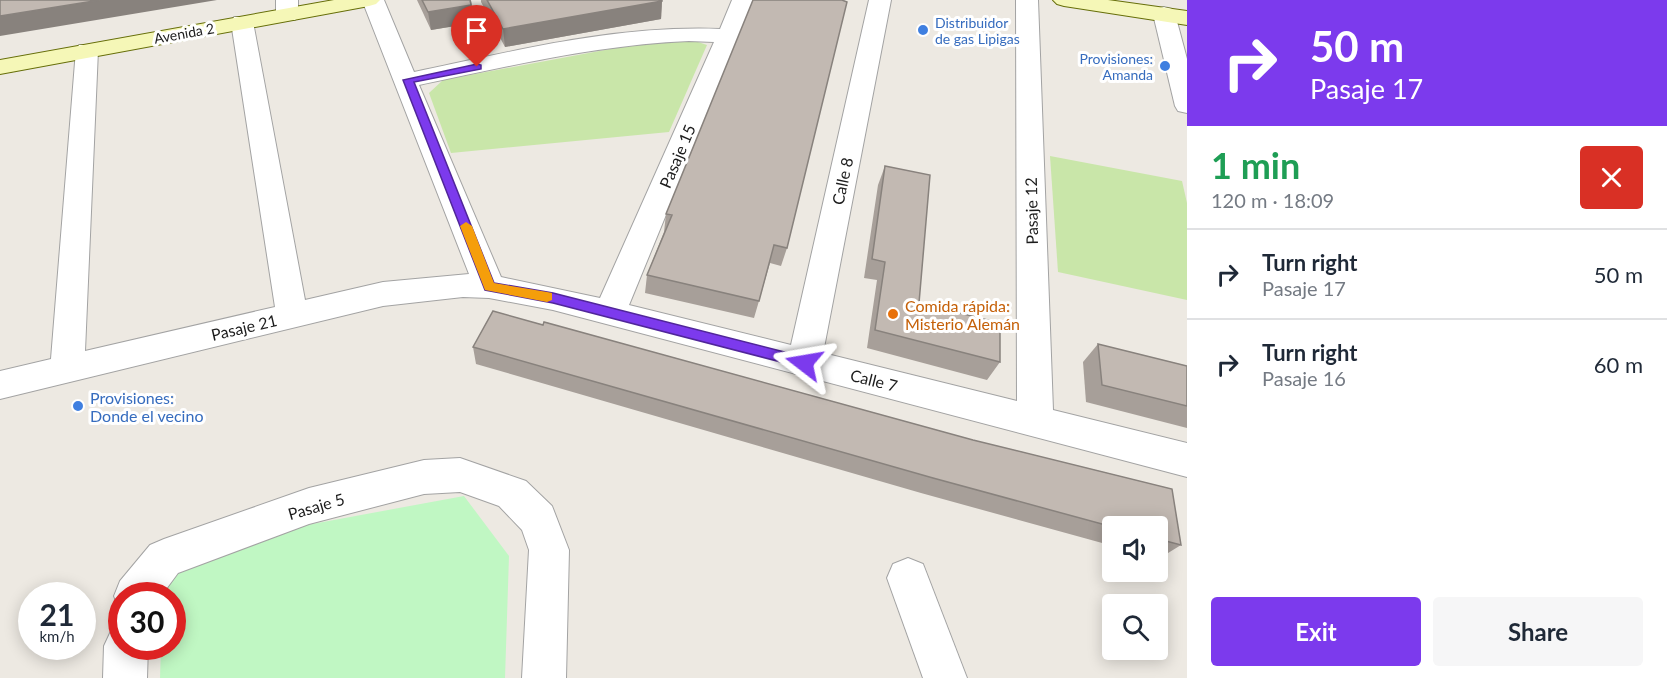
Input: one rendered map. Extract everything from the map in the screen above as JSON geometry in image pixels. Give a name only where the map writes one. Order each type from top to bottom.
[{"type":"street","name":"Avenida 2","points":[[0,54],[292,4],[371,0]]},
{"type":"street","points":[[371,0],[408,80],[489,286]]},
{"type":"street","name":"Pasaje 15","points":[[610,312],[743,0]]},
{"type":"street","name":"Calle 8","points":[[804,363],[880,0]]},
{"type":"street","name":"Pasaje 12","points":[[1027,0],[1035,421]]},
{"type":"street","points":[[1064,0],[1155,7],[1187,6]]},
{"type":"street","name":"Avenida 2","points":[[0,67],[242,22],[292,4]]},
{"type":"street","points":[[1155,7],[1187,18]]},
{"type":"street","points":[[1155,7],[1187,106]]},
{"type":"street","points":[[242,22],[292,315]]},
{"type":"street","points":[[408,80],[636,36],[676,33],[729,36]]},
{"type":"street","points":[[67,369],[87,50]]},
{"type":"street","name":"Calle 7","points":[[489,286],[610,312],[1187,460]]},
{"type":"street","name":"Pasaje 21","points":[[0,385],[411,289],[489,286]]},
{"type":"street","name":"Pasaje 5","points":[[145,582],[164,559],[309,506],[424,477],[460,475],[512,493],[538,519],[549,550],[544,678]]},
{"type":"street","points":[[908,578],[945,678]]},
{"type":"street","points":[[125,678],[126,660]]},
{"type":"green space","points":[[689,39],[707,45],[669,132],[451,153],[429,93],[443,80],[653,41]]},
{"type":"green space","points":[[1050,156],[1182,181],[1187,203],[1187,300],[1058,272]]},
{"type":"green space","points":[[464,496],[509,556],[505,678],[160,678],[161,660],[186,660],[186,582],[171,582],[198,545]]},
{"type":"building","points":[[0,0],[100,0],[0,16]]},
{"type":"building","points":[[422,0],[470,0],[471,5],[428,12]]},
{"type":"building","points":[[487,0],[662,0],[662,1],[503,29]]},
{"type":"building","points":[[753,0],[842,0],[847,2],[787,248],[774,245],[759,301],[647,275],[672,215],[666,214]]},
{"type":"building","points":[[885,166],[930,175],[919,303],[1000,323],[1000,362],[875,330],[885,262],[872,259]]},
{"type":"building","points":[[493,311],[543,325],[544,322],[973,440],[1172,489],[1181,545],[1168,542],[1168,516],[1102,516],[1102,524],[473,347]]},
{"type":"building","points":[[1098,344],[1187,366],[1187,406],[1102,385]]},
{"type":"slow traffic","points":[[466,226],[489,286],[547,297]]},
{"type":"place","name":"Distribuidor de gas Lipigas","points":[[923,30]]},
{"type":"place","name":"Provisiones: Amanda","points":[[1165,66]]},
{"type":"place","name":"Comida rápida: Misterio Alemán","points":[[893,314]]},
{"type":"place","name":"Provisiones: Donde el vecino","points":[[78,406]]},
{"type":"route","points":[[477,67],[408,80],[489,286],[553,298],[804,363]]}]
